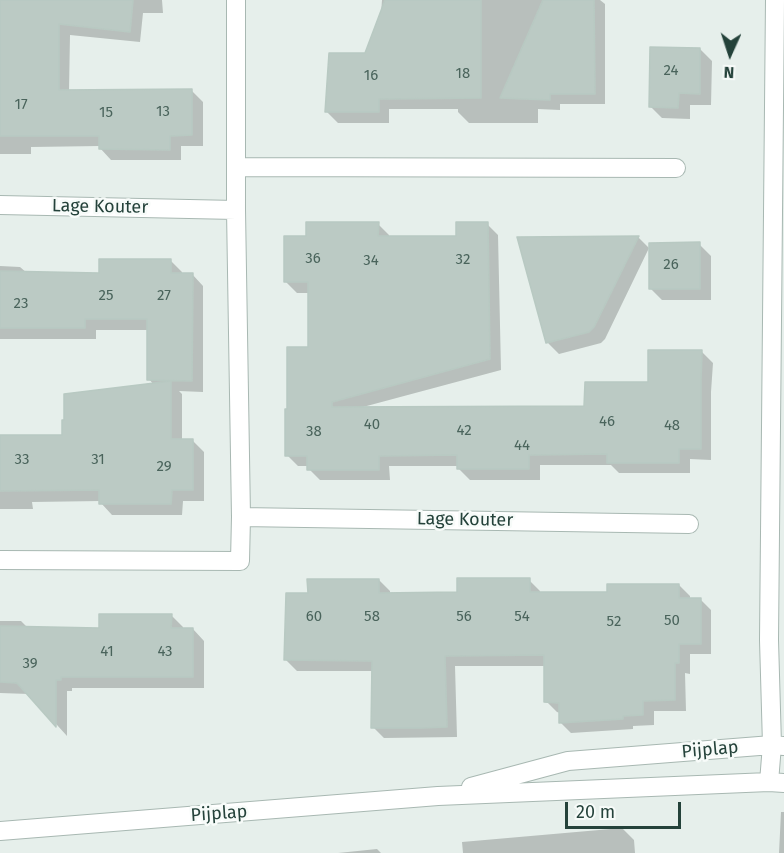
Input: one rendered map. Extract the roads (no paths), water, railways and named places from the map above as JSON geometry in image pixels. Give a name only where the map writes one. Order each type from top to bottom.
[{"type":"street","points":[[0,560],[240,561],[236,0]]},
{"type":"street","points":[[775,0],[778,263],[777,570],[769,640],[778,745],[777,782]]},
{"type":"street","points":[[236,167],[676,168]]},
{"type":"street","name":"Lage Kouter","points":[[0,206],[236,210]]},
{"type":"street","name":"Lage Kouter","points":[[241,517],[689,524]]},
{"type":"street","name":"Pijplap","points":[[438,796],[567,762],[778,745]]},
{"type":"street","name":"Pijplap","points":[[0,831],[438,796],[777,782]]}]
